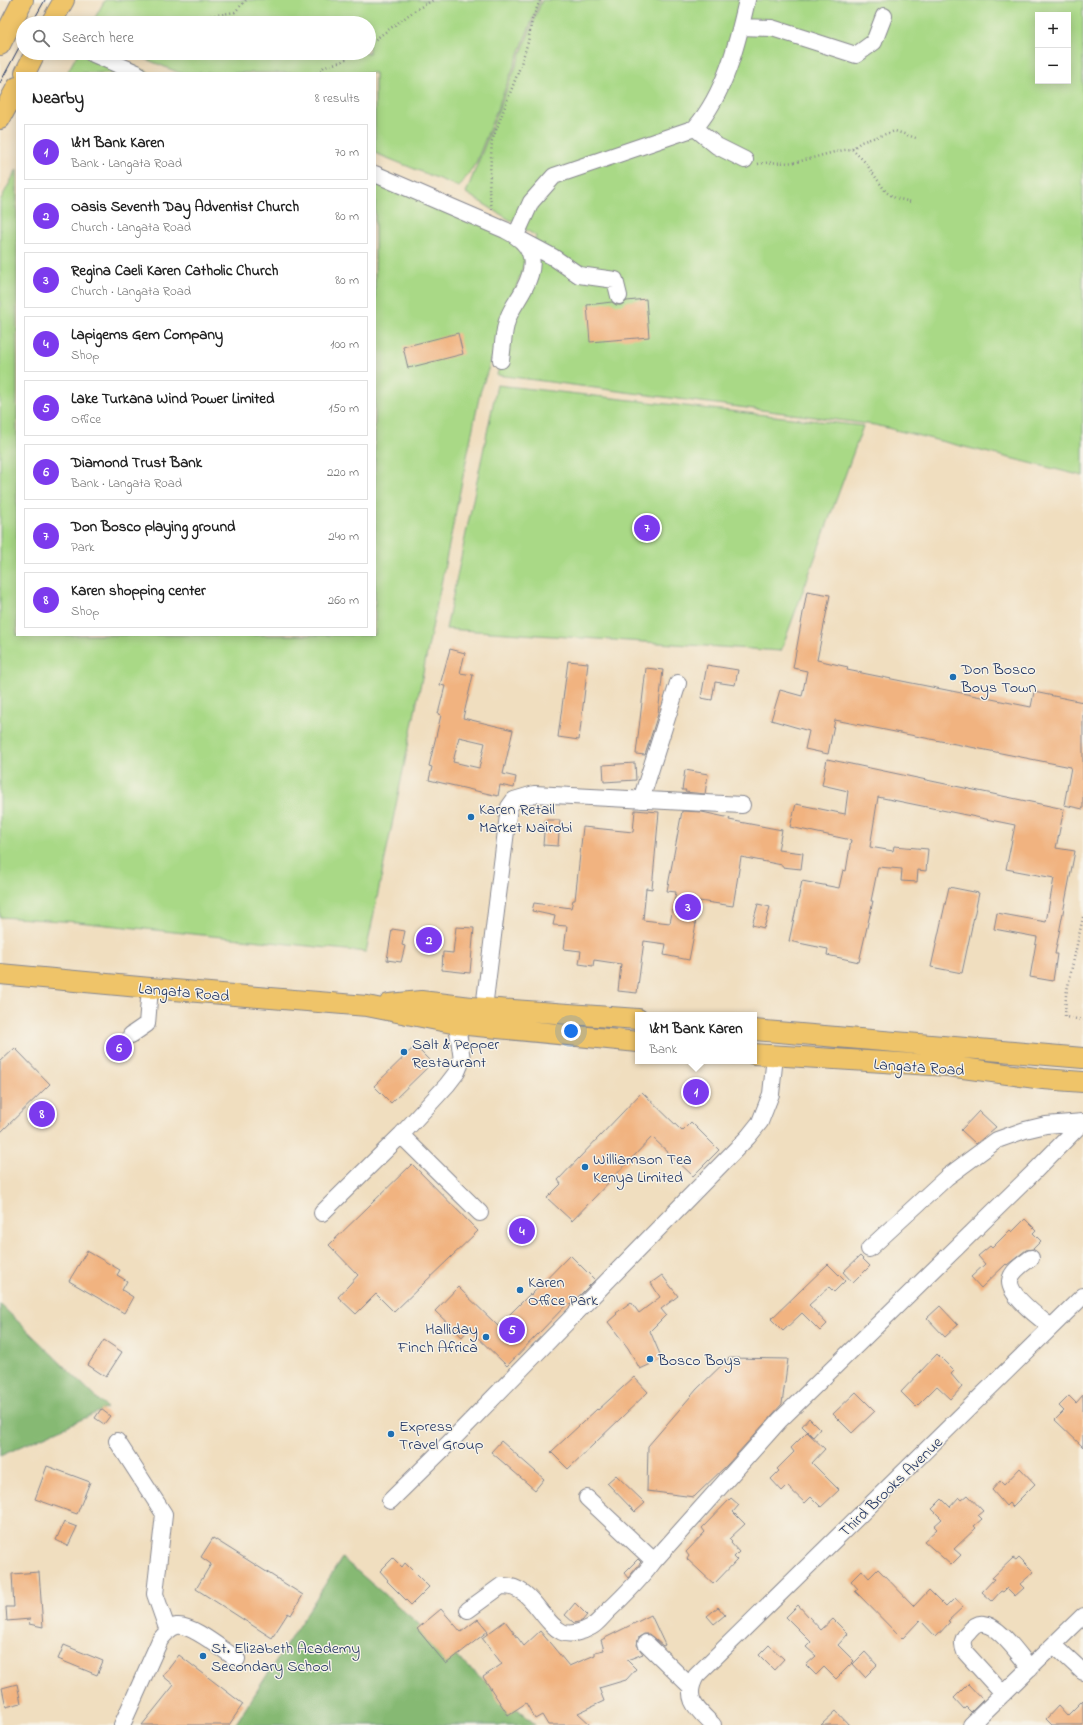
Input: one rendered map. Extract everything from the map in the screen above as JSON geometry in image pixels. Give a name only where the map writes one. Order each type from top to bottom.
[{"type":"main road","points":[[0,45],[23,0]]},
{"type":"main road","points":[[55,16],[64,0]]},
{"type":"main road","points":[[26,72],[32,60]]},
{"type":"main road","points":[[0,119],[16,89]]},
{"type":"main road","name":"Langata Road","points":[[0,974],[367,1006],[457,1024],[635,1042]]},
{"type":"main road","name":"Langata Road","points":[[367,1006],[421,1001],[484,1008],[635,1019]]},
{"type":"main road","name":"Langata Road","points":[[757,1030],[1083,1058]]},
{"type":"main road","name":"Langata Road","points":[[757,1054],[948,1066],[1043,1079],[1083,1082]]},
{"type":"street","points":[[519,238],[531,202],[554,176],[695,128],[706,116],[724,80],[741,27],[747,0]]},
{"type":"street","points":[[741,27],[772,28],[856,55],[874,42],[884,16]]},
{"type":"street","points":[[107,60],[135,72]]},
{"type":"street","points":[[695,128],[717,146],[745,160]]},
{"type":"street","points":[[376,174],[494,225],[553,257],[580,275],[615,280],[619,296]]},
{"type":"street","points":[[501,360],[507,319],[524,290],[532,269],[532,257],[528,248],[519,238]]},
{"type":"street","points":[[641,800],[678,683]]},
{"type":"street","points":[[484,1008],[510,807],[514,800],[534,794],[742,805]]},
{"type":"street","points":[[131,1035],[146,1024],[150,988]]},
{"type":"street","points":[[322,1213],[401,1135],[457,1072],[462,1060],[457,1024]]},
{"type":"street","points":[[390,1501],[449,1443],[748,1137],[760,1122],[771,1094],[775,1056]]},
{"type":"street","points":[[869,1249],[947,1177],[997,1140],[1025,1130],[1046,1125],[1083,1122]]},
{"type":"street","points":[[468,1610],[501,1586],[507,1586],[516,1588],[526,1594],[562,1632],[569,1634],[592,1627],[644,1574],[780,1420],[1033,1173],[1083,1122]]},
{"type":"street","points":[[401,1135],[480,1213]]},
{"type":"street","points":[[1031,1258],[1012,1274],[1010,1282],[1013,1291],[1021,1301],[1051,1327]]},
{"type":"street","name":"Third Brooks Avenue","points":[[693,1681],[1083,1296]]},
{"type":"street","points":[[117,1441],[164,1514],[155,1594],[168,1631]]},
{"type":"street","points":[[587,1498],[654,1561]]},
{"type":"street","points":[[971,1725],[1083,1616]]},
{"type":"street","points":[[1003,1694],[965,1652],[962,1644],[965,1636],[974,1627],[982,1624],[990,1625],[998,1631],[1030,1668]]},
{"type":"street","points":[[122,1725],[160,1640],[168,1631],[177,1626],[190,1628],[237,1659]]},
{"type":"street","points":[[646,1643],[693,1681],[690,1693],[693,1702],[713,1725]]},
{"type":"street","points":[[1054,1645],[1083,1672]]},
{"type":"path","points":[[210,16],[234,12],[246,0]]},
{"type":"path","points":[[376,39],[414,11],[434,0]]},
{"type":"path","points":[[494,225],[489,191],[492,141],[520,67],[528,42],[532,20],[540,0]]},
{"type":"path","points":[[317,72],[324,66],[344,60]]},
{"type":"path","points":[[745,160],[753,166],[767,162],[782,163],[797,161],[834,151],[852,149],[861,142],[895,131],[916,138]]},
{"type":"path","points":[[852,149],[865,162],[886,192],[895,198],[911,202]]},
{"type":"path","points":[[1083,916],[1066,995],[1065,1017],[1083,1020]]},
{"type":"green space","points":[[105,0],[540,0],[476,163],[459,187],[376,153],[376,72],[178,72],[148,60],[376,60],[376,16],[96,16]]},
{"type":"green space","points":[[542,0],[1083,0],[1083,476],[875,425],[497,375],[536,236],[466,193]]},
{"type":"green space","points":[[74,60],[119,60],[148,72],[68,72]]},
{"type":"green space","points":[[376,169],[530,247],[480,393],[366,952],[78,922],[0,917],[0,201],[16,171],[16,636],[376,636]]},
{"type":"green space","points":[[497,385],[863,426],[781,651],[446,629]]},
{"type":"green space","points":[[0,1304],[107,1408],[0,1456]]},
{"type":"green space","points":[[342,1558],[536,1725],[235,1725]]},
{"type":"building","points":[[646,299],[649,337],[590,342],[587,305],[612,302],[616,305],[621,305],[627,301]]},
{"type":"building","points":[[458,333],[463,354],[408,368],[403,347]]},
{"type":"building","points":[[807,591],[830,595],[817,660],[848,667],[847,670],[1031,707],[1034,692],[1083,702],[1083,809],[1064,805],[1071,767],[835,720],[828,754],[805,749],[809,731],[771,720],[780,690],[802,696],[807,671],[793,668]]},
{"type":"building","points":[[450,649],[465,653],[460,673],[473,675],[463,718],[513,730],[503,774],[516,777],[514,788],[500,785],[498,796],[429,780],[432,767],[429,766],[441,715],[438,714],[445,686],[440,685]],"holes":[[[459,737],[485,743],[479,768],[453,762]]]},
{"type":"building","points":[[568,661],[588,663],[579,740],[558,737]]},
{"type":"building","points":[[707,665],[738,670],[735,685],[715,682],[712,700],[701,698]]},
{"type":"building","points":[[646,668],[663,670],[658,714],[645,755],[636,754]]},
{"type":"building","points":[[827,759],[1064,809],[1056,848],[1075,851],[1055,954],[1057,954],[1053,981],[1030,977],[1037,937],[994,929],[997,913],[1046,922],[1054,878],[1006,869],[1015,825],[878,797],[870,847],[893,851],[894,846],[928,849],[926,871],[918,870],[917,882],[901,881],[902,869],[878,867],[871,901],[873,901],[859,962],[827,955],[828,949],[789,941],[802,881],[839,888],[843,870],[846,871],[851,840],[790,827],[796,804],[845,814],[848,791],[822,785]]},
{"type":"building","points":[[635,763],[636,780],[604,782],[603,765]]},
{"type":"building","points":[[685,770],[708,774],[705,794],[685,792],[686,790],[682,790]]},
{"type":"building","points":[[635,810],[659,812],[652,889],[646,888],[643,920],[670,923],[676,892],[667,891],[682,811],[702,812],[730,818],[729,820],[782,830],[778,850],[803,853],[801,869],[782,867],[782,865],[741,857],[733,906],[699,901],[689,960],[664,955],[666,944],[644,941],[637,993],[618,991],[621,964],[594,960],[593,966],[579,964],[581,951],[564,949],[567,926],[553,925],[555,916],[532,911],[534,903],[571,908],[573,900],[575,900],[583,827],[633,832]]},
{"type":"building","points":[[545,820],[560,820],[558,846],[543,845]]},
{"type":"building","points":[[949,887],[979,893],[962,973],[931,967]]},
{"type":"building","points":[[758,904],[770,907],[764,928],[752,925]]},
{"type":"building","points":[[456,927],[474,928],[470,973],[442,970],[443,952],[453,953]]},
{"type":"building","points":[[392,929],[405,931],[402,945],[405,946],[401,962],[387,960]]},
{"type":"building","points":[[415,1046],[432,1063],[391,1103],[374,1086]]},
{"type":"building","points":[[15,1048],[50,1084],[0,1133],[0,1062]]},
{"type":"building","points":[[642,1092],[682,1131],[691,1122],[719,1150],[693,1176],[652,1137],[572,1221],[547,1198],[561,1184],[558,1180]]},
{"type":"building","points":[[979,1111],[996,1127],[976,1144],[961,1130]]},
{"type":"building","points":[[412,1164],[478,1231],[394,1312],[376,1294],[356,1314],[338,1297],[358,1275],[329,1245]]},
{"type":"building","points":[[1025,1219],[1036,1230],[1033,1233],[1041,1241],[1033,1249],[1026,1250],[1007,1265],[1006,1264],[981,1288],[971,1277],[985,1264],[978,1256],[990,1246],[992,1248],[1010,1230],[1012,1232]]},
{"type":"building","points":[[87,1251],[120,1270],[117,1275],[127,1281],[122,1290],[133,1297],[124,1313],[69,1281]]},
{"type":"building","points":[[570,1255],[595,1280],[570,1305],[568,1303],[507,1366],[469,1329],[462,1337],[435,1311],[458,1287],[498,1326]]},
{"type":"building","points":[[860,1256],[870,1266],[853,1283],[843,1272]]},
{"type":"building","points":[[828,1264],[845,1281],[834,1292],[829,1287],[809,1305],[827,1324],[820,1331],[802,1313],[783,1331],[771,1319]]},
{"type":"building","points":[[662,1275],[678,1296],[661,1309],[666,1315],[650,1331],[662,1359],[640,1369],[628,1348],[608,1322],[617,1314],[616,1313],[631,1302],[639,1313],[660,1297],[651,1283]]},
{"type":"building","points":[[940,1306],[958,1325],[945,1337],[927,1318]]},
{"type":"building","points":[[104,1340],[122,1352],[106,1377],[88,1365]]},
{"type":"building","points":[[937,1354],[954,1371],[951,1374],[962,1387],[951,1399],[937,1386],[916,1407],[901,1392]]},
{"type":"building","points":[[729,1358],[788,1359],[782,1404],[728,1464],[694,1497],[647,1491],[648,1446],[697,1389]]},
{"type":"building","points":[[634,1377],[648,1392],[568,1469],[551,1452]]},
{"type":"building","points":[[856,1392],[875,1411],[852,1433],[833,1414]]},
{"type":"building","points":[[1083,1395],[1083,1447],[1055,1420],[1064,1411],[1059,1406],[1069,1396],[1076,1403]]},
{"type":"building","points":[[101,1409],[110,1416],[104,1424],[95,1418]]},
{"type":"building","points":[[809,1418],[820,1429],[813,1437],[802,1426]]},
{"type":"building","points":[[807,1432],[825,1449],[812,1463],[839,1490],[821,1507],[811,1497],[805,1503],[787,1486],[782,1491],[771,1479],[779,1471],[777,1469],[794,1452],[791,1448]]},
{"type":"building","points":[[501,1441],[544,1479],[535,1490],[491,1452]]},
{"type":"building","points":[[47,1466],[90,1482],[77,1514],[35,1499]]},
{"type":"building","points":[[1020,1468],[1035,1484],[1012,1507],[1009,1503],[1006,1506],[992,1490],[1000,1481],[1004,1485]]},
{"type":"building","points":[[616,1475],[645,1503],[635,1512],[607,1483]]},
{"type":"building","points":[[968,1495],[983,1511],[978,1515],[982,1519],[974,1526],[976,1528],[954,1549],[961,1555],[951,1565],[924,1541],[937,1529],[934,1526],[942,1519],[932,1509],[942,1499],[950,1507],[959,1497],[962,1500]]},
{"type":"building","points":[[731,1498],[739,1505],[733,1512],[745,1524],[729,1539],[739,1552],[734,1557],[737,1560],[714,1584],[687,1559],[689,1556],[686,1552],[705,1532],[702,1528]]},
{"type":"building","points":[[64,1522],[77,1527],[68,1546],[56,1540]]},
{"type":"building","points":[[213,1538],[303,1595],[291,1615],[288,1613],[272,1638],[196,1589],[211,1564],[201,1557]]},
{"type":"building","points":[[1019,1557],[1034,1572],[1020,1584],[1024,1588],[1015,1596],[1007,1588],[1003,1592],[1001,1591],[992,1601],[982,1592],[994,1579],[992,1578],[1013,1558],[1016,1560]]},
{"type":"building","points":[[393,1558],[402,1567],[405,1563],[429,1587],[411,1605],[387,1581],[388,1580],[380,1571]]},
{"type":"building","points":[[638,1559],[641,1562],[628,1578],[624,1573]]},
{"type":"building","points":[[878,1569],[914,1606],[929,1590],[946,1607],[955,1598],[963,1607],[948,1621],[950,1622],[936,1637],[920,1620],[902,1639],[855,1591],[858,1589],[851,1581],[862,1570],[869,1578]]},
{"type":"building","points":[[39,1572],[43,1627],[29,1624],[30,1619],[7,1621],[6,1607],[14,1607],[12,1574]]},
{"type":"building","points":[[575,1603],[587,1615],[582,1621],[574,1623],[565,1615]]},
{"type":"building","points":[[798,1605],[821,1630],[833,1619],[848,1634],[838,1645],[854,1661],[836,1679],[824,1667],[816,1675],[806,1665],[816,1656],[806,1647],[811,1642],[786,1617]]},
{"type":"building","points":[[718,1607],[725,1615],[714,1624],[707,1616]]},
{"type":"building","points":[[441,1609],[461,1632],[478,1619],[488,1631],[446,1664],[417,1629]]},
{"type":"building","points":[[651,1615],[665,1645],[663,1646],[649,1634],[644,1634],[639,1637],[637,1645],[643,1654],[627,1660],[636,1669],[626,1680],[599,1688],[604,1701],[578,1713],[591,1725],[548,1725],[542,1715],[535,1719],[526,1703],[508,1715],[483,1677],[502,1664],[482,1638],[505,1621],[524,1646],[540,1631],[569,1666],[595,1655],[595,1652],[604,1650],[601,1640]]},
{"type":"building","points":[[64,1645],[103,1661],[97,1675],[58,1659]]},
{"type":"building","points":[[769,1645],[784,1659],[774,1670],[759,1655]]},
{"type":"building","points":[[865,1652],[877,1665],[865,1677],[853,1664]]},
{"type":"building","points":[[179,1655],[243,1704],[229,1725],[142,1725],[174,1685],[163,1676]]},
{"type":"building","points":[[17,1684],[21,1703],[6,1707],[2,1688]]},
{"type":"building","points":[[968,1684],[983,1700],[971,1712],[966,1707],[964,1709],[954,1698]]},
{"type":"building","points":[[1083,1700],[1083,1725],[1052,1725],[1046,1719],[1058,1706],[1067,1716]]},
{"type":"building","points":[[836,1711],[849,1725],[821,1725]]},
{"type":"tram line","points":[[36,16],[45,0]]},
{"type":"tram line","points":[[0,83],[16,53]]},
{"type":"place","name":"Don Bosco playing ground","points":[[647,528]]},
{"type":"place","name":"Don Bosco Boys Town","points":[[953,677]]},
{"type":"place","name":"Karen Retail Market Nairobi","points":[[471,817]]},
{"type":"place","name":"Regina Caeli Karen Catholic Church","points":[[688,907]]},
{"type":"place","name":"Oasis Seventh Day Adventist Church","points":[[429,940]]},
{"type":"place","name":"Diamond Trust Bank","points":[[119,1048]]},
{"type":"place","name":"Salt & Pepper Restaurant","points":[[404,1052]]},
{"type":"place","name":"I&M Bank Karen","points":[[696,1092]]},
{"type":"place","name":"Karen shopping center","points":[[42,1114]]},
{"type":"place","name":"Williamson Tea Kenya Limited","points":[[585,1167]]},
{"type":"place","name":"Lapigems Gem Company","points":[[522,1231]]},
{"type":"place","name":"Karen Office Park","points":[[520,1290]]},
{"type":"place","name":"Lake Turkana Wind Power Limited","points":[[512,1330]]},
{"type":"place","name":"Halliday Finch Africa","points":[[486,1337]]},
{"type":"place","name":"Bosco Boys","points":[[650,1359]]},
{"type":"place","name":"Express Travel Group","points":[[391,1434]]},
{"type":"place","name":"St. Elizabeth Academy Secondary School","points":[[203,1656]]}]
